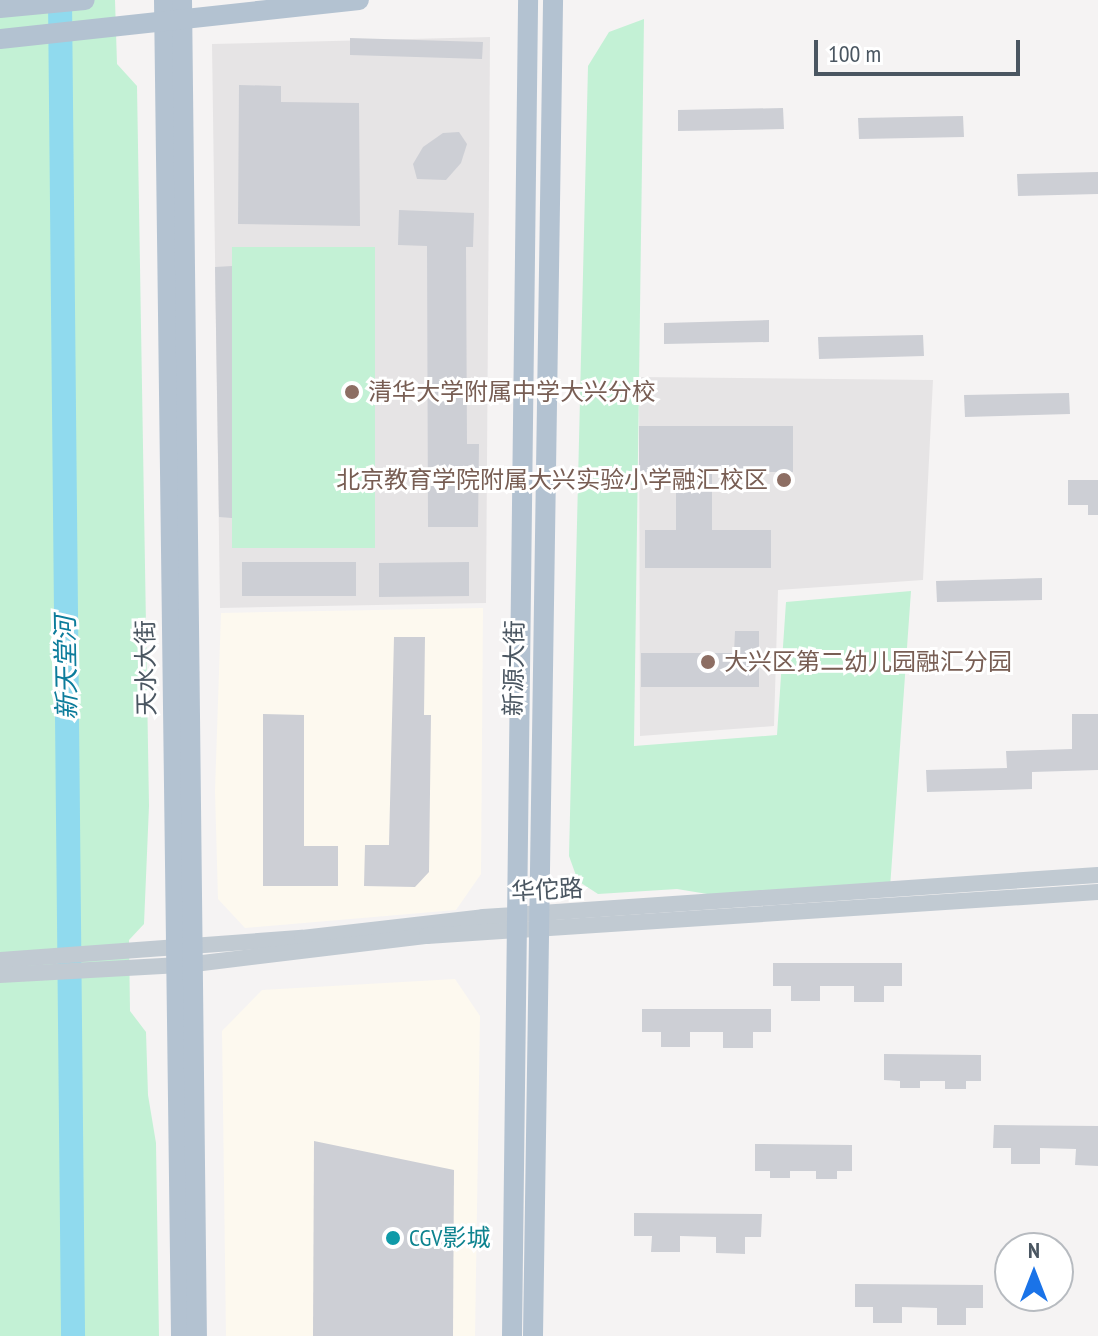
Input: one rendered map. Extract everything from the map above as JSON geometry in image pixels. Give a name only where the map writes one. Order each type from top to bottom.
[{"type":"main road","points":[[4,8],[85,0]]},
{"type":"main road","name":"天水大街","points":[[164,0],[175,14],[184,956],[181,1336]]},
{"type":"main road","points":[[9,38],[111,27],[175,14],[359,0]]},
{"type":"main road","name":"新源大街","points":[[528,0],[527,923],[533,1336]]},
{"type":"main road","name":"新源大街","points":[[512,1336],[553,0]]},
{"type":"main road","name":"天水大街","points":[[184,956],[197,1336]]},
{"type":"street","name":"华佗路","points":[[0,975],[28,966],[184,956],[527,923],[1098,875]]},
{"type":"street","name":"华佗路","points":[[527,923],[1098,892]]},
{"type":"street","name":"华佗路","points":[[0,960],[28,966]]},
{"type":"shaded area","name":"清华大学附属中学大兴分校","points":[[490,37],[486,603],[220,608],[212,44]]},
{"type":"shaded area","name":"北京教育学院附属大兴实验小学融汇校区","points":[[639,377],[933,380],[923,580],[778,590],[774,726],[640,736]]},
{"type":"shaded area","points":[[483,608],[481,874],[456,910],[245,928],[218,899],[215,791],[221,613]]},
{"type":"shaded area","points":[[455,979],[480,1016],[475,1336],[226,1336],[222,1031],[262,990]]},
{"type":"green space","points":[[0,0],[115,0],[117,64],[137,86],[149,806],[144,924],[129,940],[130,1011],[146,1032],[148,1095],[156,1143],[159,1336],[0,1336]]},
{"type":"green space","points":[[644,19],[634,746],[777,735],[786,602],[911,591],[890,888],[744,900],[677,889],[598,894],[578,881],[569,856],[588,66],[609,32]]},
{"type":"green space","points":[[232,247],[375,247],[375,548],[232,548]]},
{"type":"building","points":[[350,38],[483,42],[482,59],[350,55]]},
{"type":"building","points":[[239,85],[281,86],[281,102],[359,103],[360,226],[238,224]]},
{"type":"building","points":[[783,108],[784,129],[678,131],[678,110]]},
{"type":"building","points":[[963,116],[964,137],[859,139],[858,118]]},
{"type":"building","points":[[459,132],[467,144],[461,163],[446,180],[417,179],[413,164],[423,147],[443,133]]},
{"type":"building","points":[[1098,172],[1098,194],[1018,196],[1017,174]]},
{"type":"building","points":[[399,210],[474,213],[473,247],[466,247],[467,444],[479,444],[478,527],[428,527],[427,246],[398,245]]},
{"type":"building","points":[[232,266],[232,518],[219,517],[215,267]]},
{"type":"building","points":[[769,320],[769,342],[664,344],[664,323]]},
{"type":"building","points":[[923,335],[924,356],[819,359],[818,337]]},
{"type":"building","points":[[1069,393],[1070,414],[965,417],[964,395]]},
{"type":"building","points":[[639,426],[793,426],[793,472],[712,472],[712,530],[771,530],[771,568],[645,568],[645,530],[676,530],[676,472],[639,472]]},
{"type":"building","points":[[1068,480],[1098,480],[1098,515],[1088,515],[1088,505],[1068,505]]},
{"type":"building","points":[[242,562],[356,562],[356,596],[242,596]]},
{"type":"building","points":[[469,562],[469,596],[379,597],[379,563]]},
{"type":"building","points":[[1042,578],[1042,600],[937,602],[936,581]]},
{"type":"building","points":[[735,631],[759,631],[759,687],[641,687],[641,653],[734,653]]},
{"type":"building","points":[[394,637],[425,637],[424,715],[431,715],[429,872],[415,887],[364,886],[365,845],[389,845]]},
{"type":"building","points":[[263,714],[304,715],[304,846],[338,846],[338,886],[263,886]]},
{"type":"building","points":[[1072,714],[1098,714],[1098,770],[1032,772],[1032,789],[927,792],[926,770],[1007,768],[1006,751],[1072,749]]},
{"type":"building","points":[[773,963],[902,963],[902,986],[884,986],[884,1002],[854,1002],[854,986],[820,986],[820,1001],[791,1001],[791,986],[773,986]]},
{"type":"building","points":[[642,1009],[771,1009],[771,1032],[753,1032],[753,1048],[723,1048],[723,1032],[690,1032],[690,1047],[661,1047],[661,1032],[642,1032]]},
{"type":"building","points":[[884,1054],[981,1055],[981,1081],[966,1081],[966,1089],[945,1089],[945,1081],[920,1081],[920,1088],[900,1088],[900,1081],[884,1080]]},
{"type":"building","points":[[994,1125],[1098,1126],[1098,1166],[1075,1165],[1076,1149],[1040,1148],[1040,1164],[1011,1164],[1011,1148],[993,1148]]},
{"type":"building","points":[[314,1141],[454,1170],[453,1336],[313,1336]]},
{"type":"building","points":[[755,1144],[852,1145],[852,1171],[837,1171],[837,1179],[816,1179],[816,1171],[790,1171],[790,1178],[770,1178],[770,1171],[755,1171]]},
{"type":"building","points":[[634,1213],[762,1214],[761,1237],[745,1237],[745,1254],[716,1253],[716,1237],[680,1236],[680,1252],[651,1252],[652,1236],[634,1236]]},
{"type":"building","points":[[855,1284],[983,1285],[983,1308],[966,1308],[966,1325],[937,1325],[937,1308],[902,1307],[902,1323],[873,1323],[873,1307],[855,1307]]},
{"type":"waterway","name":"新天堂河","points":[[60,0],[73,1336]]},
{"type":"place","name":"清华大学附属中学大兴分校","points":[[352,392]]},
{"type":"place","name":"北京教育学院附属大兴实验小学融汇校区","points":[[784,480]]},
{"type":"place","name":"大兴区第二幼儿园融汇分园","points":[[708,662]]},
{"type":"place","name":"CGV影城","points":[[393,1238]]}]
